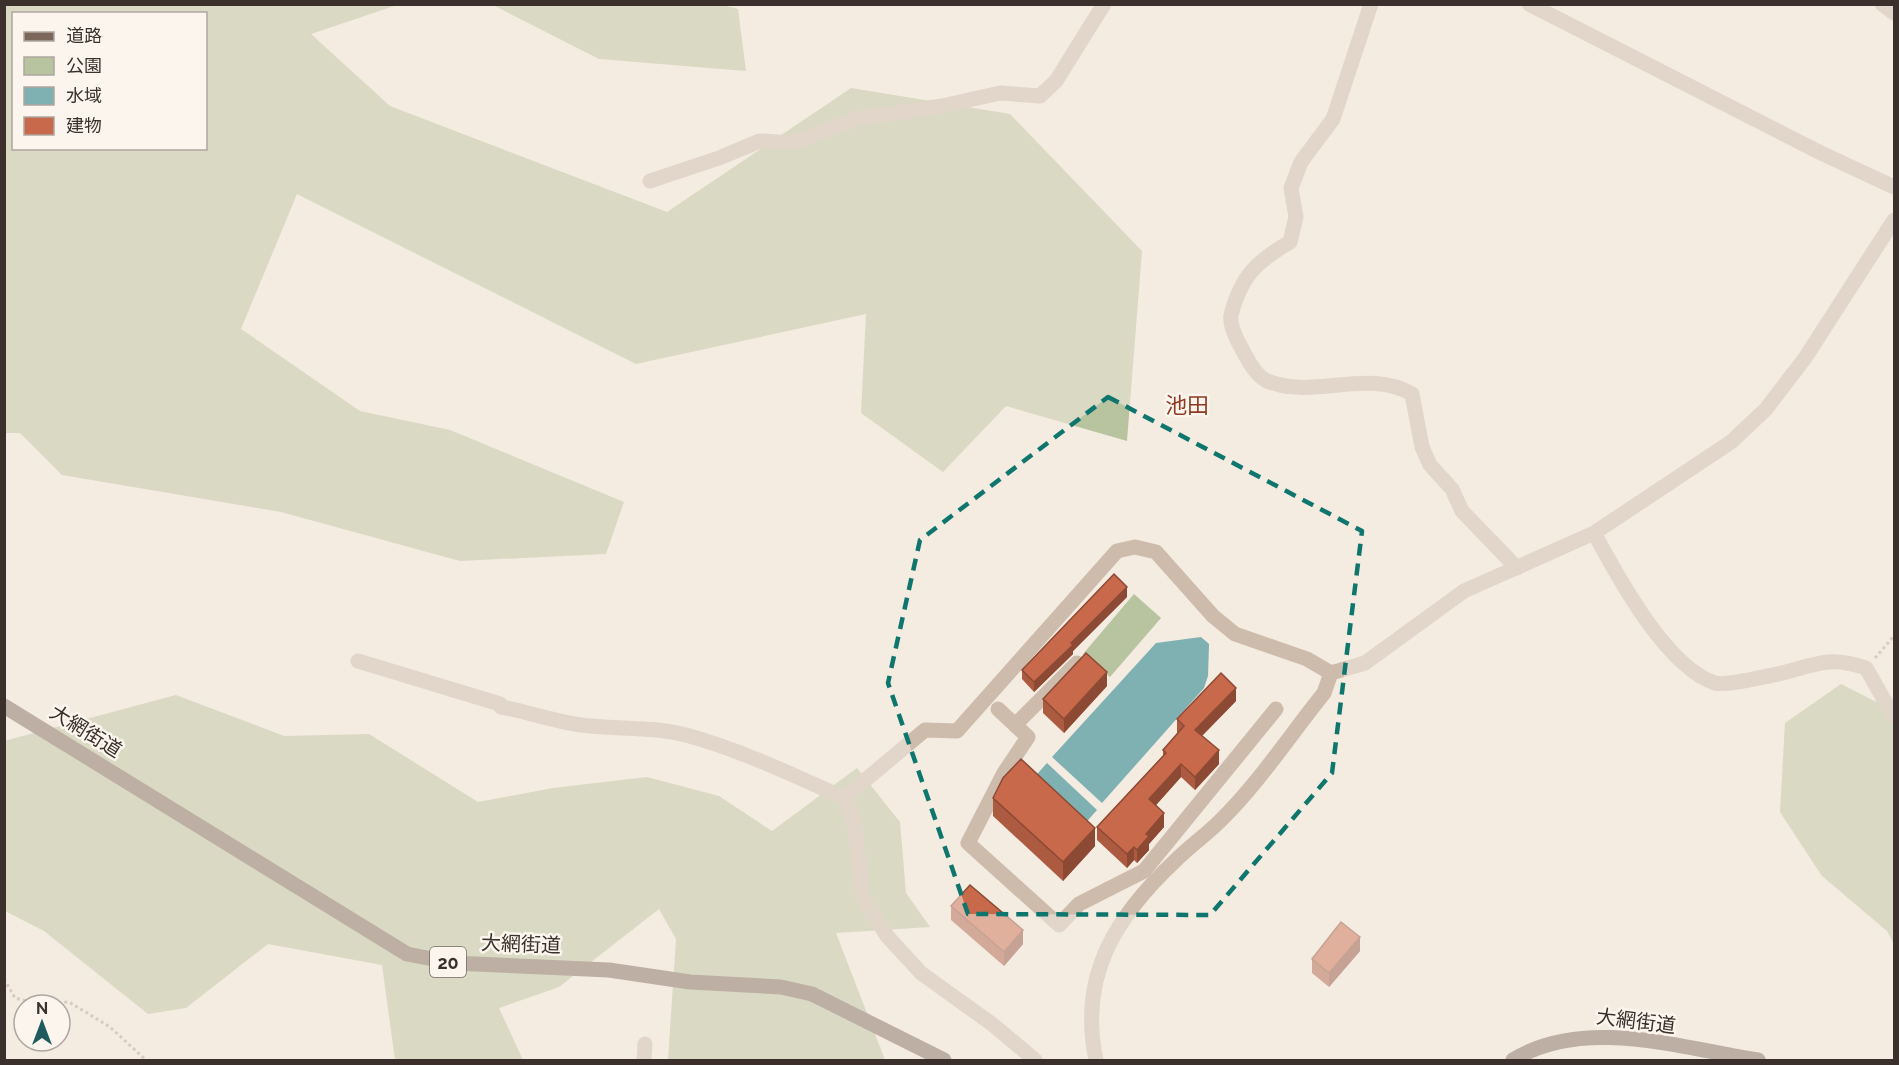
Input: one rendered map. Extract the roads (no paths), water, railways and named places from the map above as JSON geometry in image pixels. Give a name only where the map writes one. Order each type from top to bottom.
[{"type":"main road","name":"大網街道","points":[[4,706],[407,954],[453,963],[609,970],[690,982],[781,987],[812,994],[944,1060]]},
{"type":"main road","name":"大網街道","points":[[1513,1060],[1541,1047],[1584,1036],[1621,1037],[1758,1060]]},
{"type":"street","points":[[650,181],[719,158],[760,141],[792,142],[856,119],[942,106],[1000,93],[1040,96],[1056,81],[1104,4]]},
{"type":"street","points":[[1371,4],[1333,118],[1301,162],[1291,188],[1296,217],[1290,242],[1261,259],[1240,289],[1230,318],[1236,338],[1251,367],[1267,380],[1302,387],[1379,383],[1401,388],[1412,394],[1422,447],[1430,465],[1452,489],[1462,511],[1516,568]]},
{"type":"street","points":[[1529,4],[1810,147],[1894,187]]},
{"type":"street","points":[[1882,4],[1894,13]]},
{"type":"street","points":[[844,798],[925,730],[957,731],[1117,551],[1135,547],[1156,552],[1213,616],[1236,634],[1307,659],[1331,673],[1365,663],[1464,591],[1594,533],[1731,442],[1766,409],[1805,358],[1894,220]]},
{"type":"street","points":[[1594,533],[1620,581],[1662,640],[1688,668],[1717,684],[1775,675],[1815,662],[1843,660],[1866,668],[1894,717]]},
{"type":"street","points":[[358,661],[500,704],[501,707],[555,720],[588,726],[648,729],[684,735],[726,747],[844,798],[854,822],[863,898],[887,936],[921,973],[992,1024],[1035,1060]]},
{"type":"street","points":[[1015,725],[1077,663]]},
{"type":"street","points":[[1096,1060],[1092,1030],[1093,990],[1101,960],[1115,929],[1129,910],[1175,860],[1221,820],[1324,693],[1331,673]]},
{"type":"street","points":[[998,709],[1029,737],[1004,773],[968,843],[1059,925],[1079,904],[1144,871],[1276,709]]},
{"type":"street","points":[[1163,847],[1175,860]]},
{"type":"street","points":[[644,1060],[645,1044]]},
{"type":"water","points":[[1201,637],[1209,644],[1208,676],[1204,688],[1102,803],[1052,757],[1156,643]]},
{"type":"water","points":[[1047,763],[1097,810],[1081,828],[1031,781]]},
{"type":"district","name":"池田","points":[[1187,405]]}]
